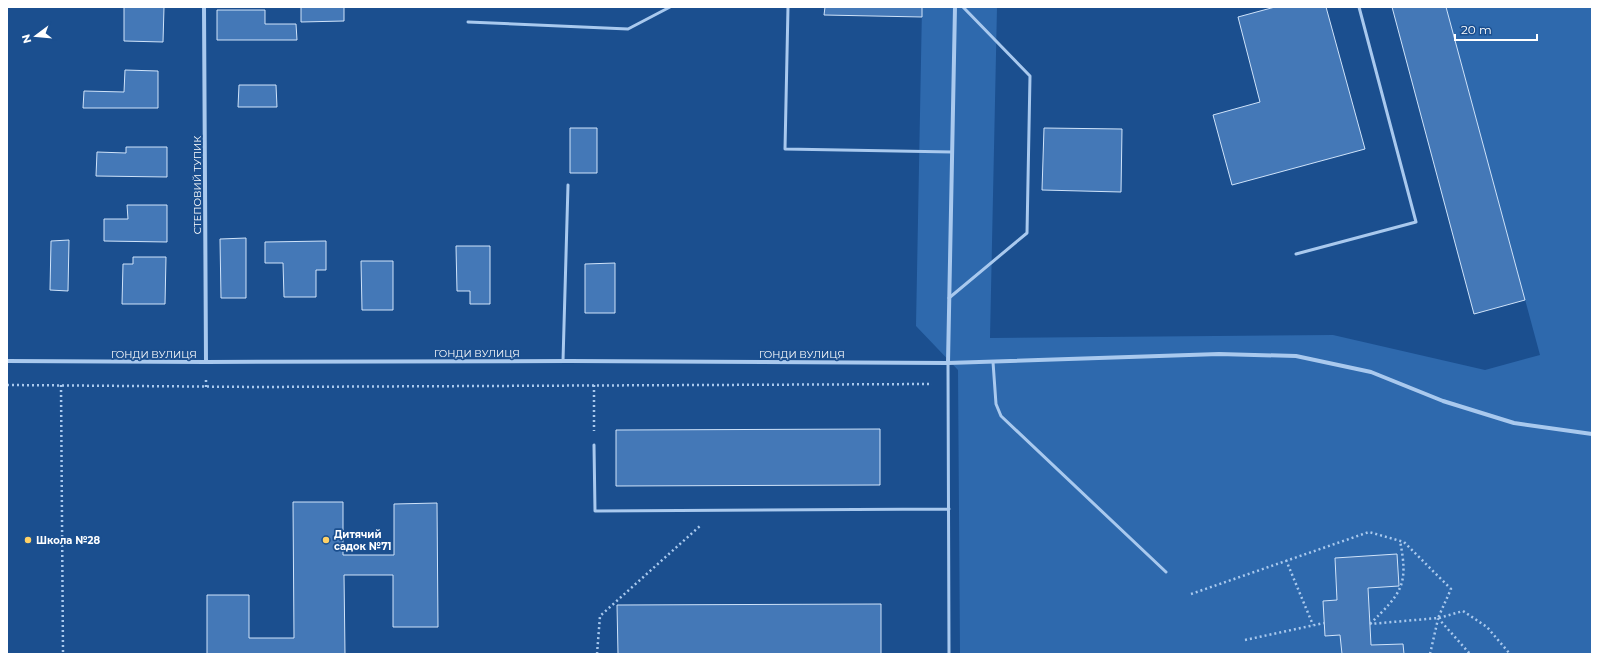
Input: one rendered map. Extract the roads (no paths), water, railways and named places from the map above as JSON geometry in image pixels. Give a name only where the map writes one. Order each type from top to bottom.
[{"type":"street","name":"СТЕПОВИЙ ТУПИК","points":[[204,7],[206,362]]},
{"type":"street","points":[[948,363],[955,7]]},
{"type":"street","name":"ГОНДИ ВУЛИЦЯ","points":[[7,360],[206,362],[563,361],[948,363],[1219,354],[1296,356],[1371,372],[1443,401],[1514,423],[1592,434]]},
{"type":"lane","points":[[468,22],[628,29],[670,7]]},
{"type":"lane","points":[[788,7],[785,149],[952,152]]},
{"type":"lane","points":[[949,298],[1027,233],[1030,76],[963,7]]},
{"type":"lane","points":[[1296,254],[1416,222],[1359,7]]},
{"type":"lane","points":[[563,361],[568,185]]},
{"type":"lane","points":[[993,362],[996,404],[1001,416],[1166,572]]},
{"type":"lane","points":[[948,363],[949,654]]},
{"type":"lane","points":[[594,445],[594,511],[949,509]]},
{"type":"place","name":"Школа №28","points":[[28,540]]},
{"type":"place","name":"Дитячий садок №71","points":[[326,540]]}]
